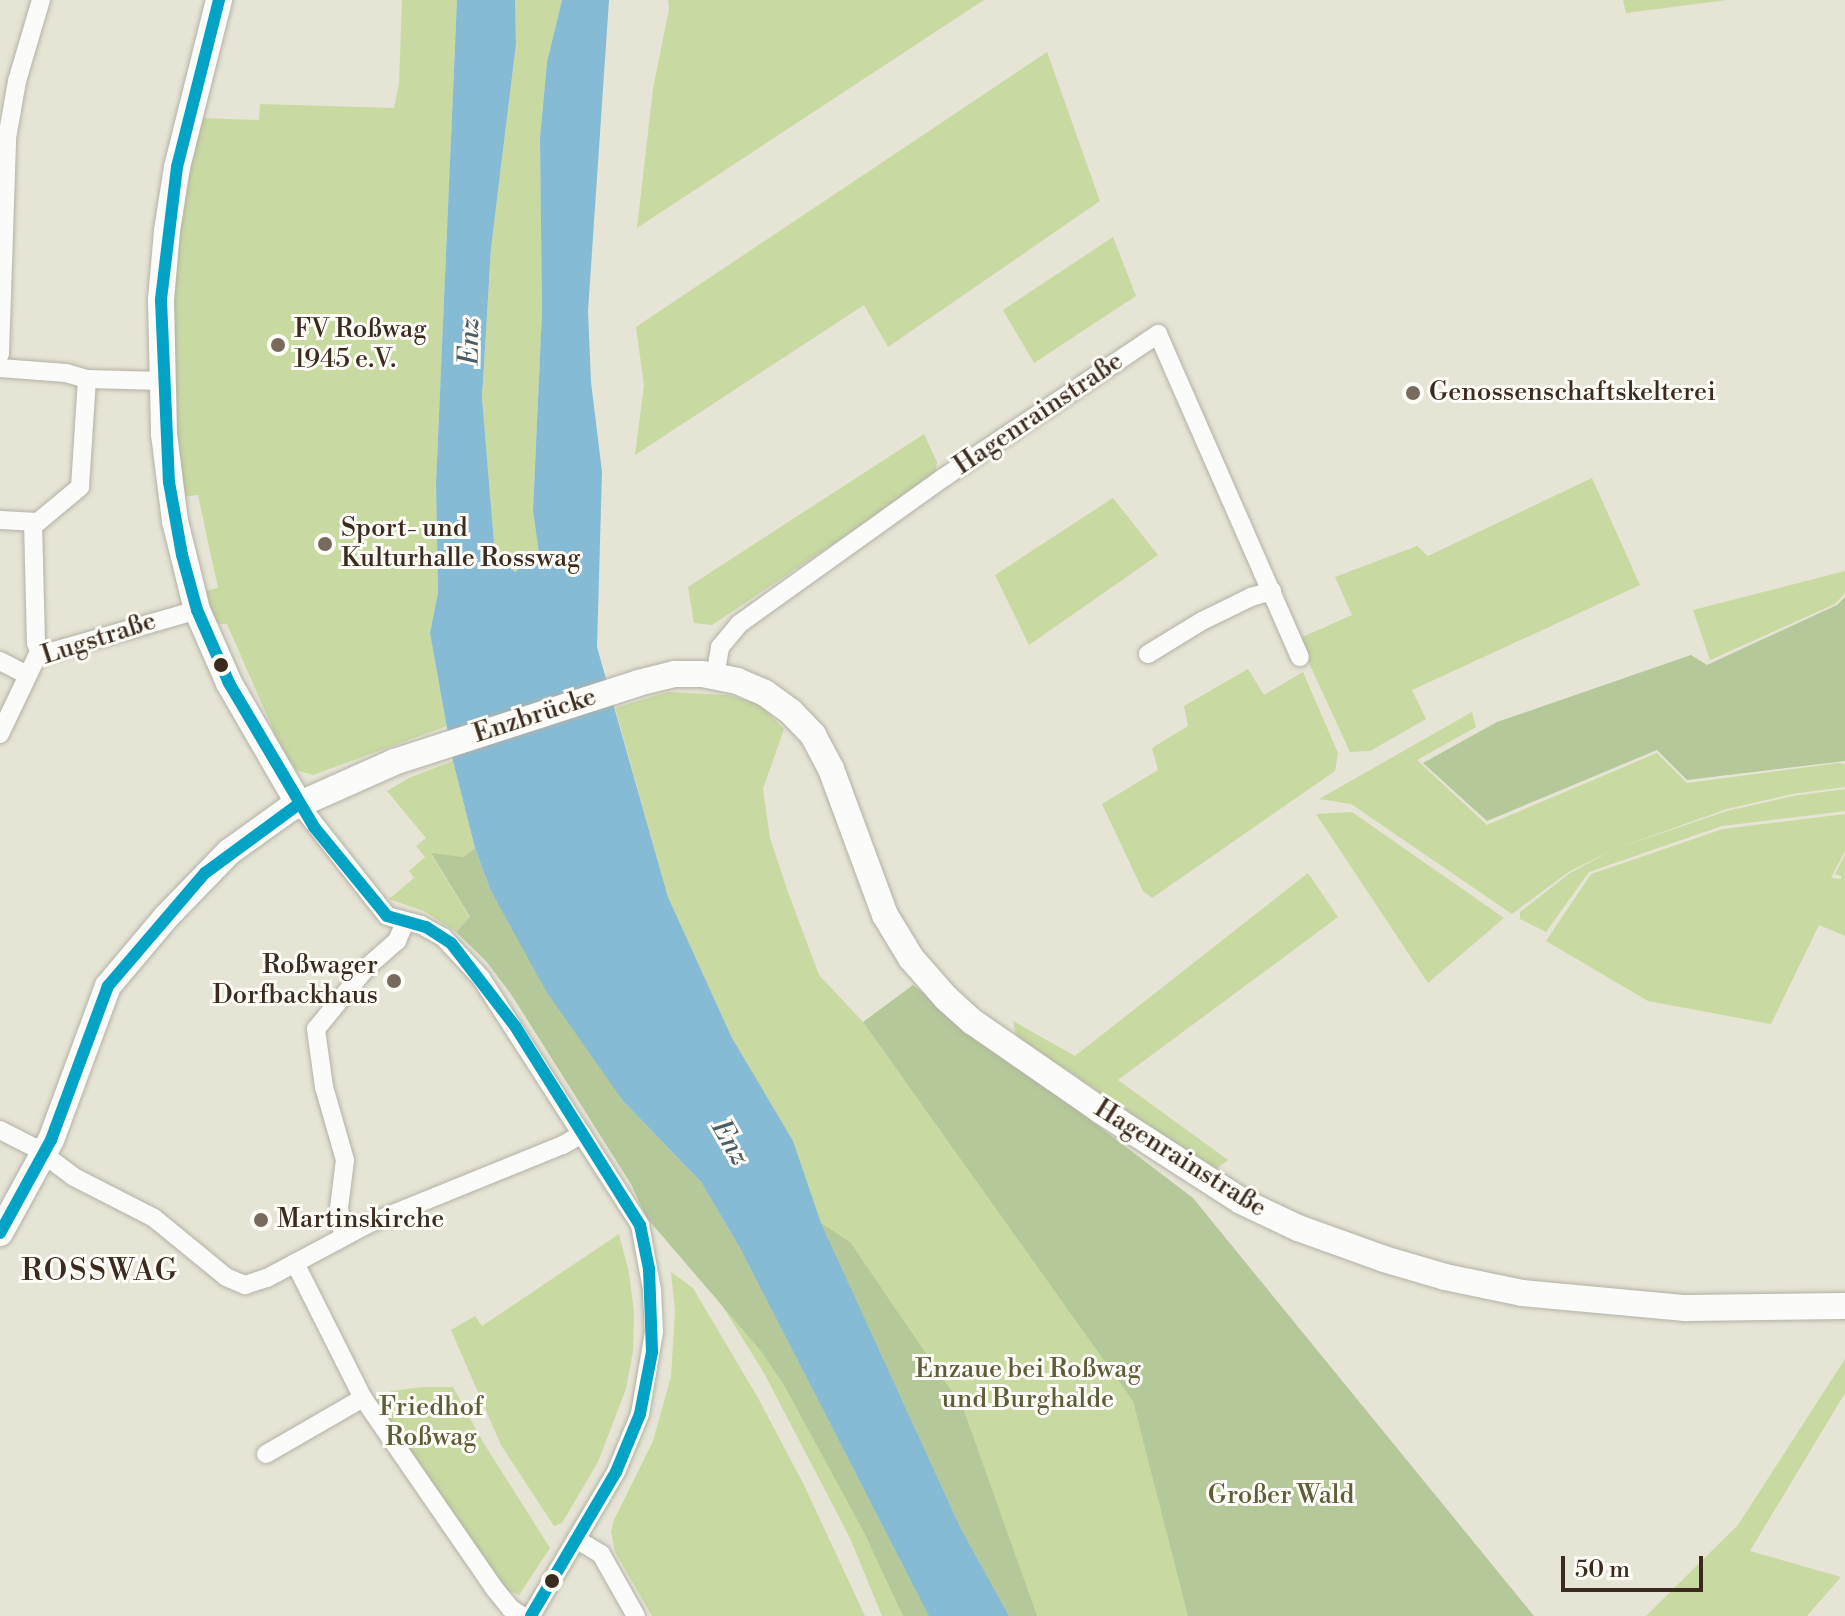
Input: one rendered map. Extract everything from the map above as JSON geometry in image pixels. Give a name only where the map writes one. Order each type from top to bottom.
[{"type":"street","points":[[0,354],[7,138],[17,81],[41,0]]},
{"type":"street","points":[[219,0],[181,148],[167,231],[161,300],[162,381],[169,482],[182,555],[197,610],[229,683],[299,804],[383,912],[443,937],[481,978],[640,1225],[652,1290],[654,1332],[646,1394],[633,1433],[531,1616]]},
{"type":"street","name":"Hagenrainstraße","points":[[1300,657],[1158,334],[943,478],[739,624],[720,647],[715,676],[765,693],[800,720],[819,745],[885,915],[931,983],[973,1022],[1241,1201],[1298,1228],[1395,1262],[1522,1293],[1673,1307],[1845,1306]]},
{"type":"street","points":[[0,368],[66,373],[87,379],[162,381]]},
{"type":"street","points":[[0,520],[38,522],[80,487],[87,379]]},
{"type":"street","points":[[33,522],[36,643],[40,654]]},
{"type":"street","points":[[1148,654],[1202,621],[1251,597],[1272,591]]},
{"type":"street","name":"Lugstraße","points":[[0,734],[26,674],[40,654],[197,610]]},
{"type":"street","points":[[0,661],[26,674]]},
{"type":"street","name":"Enzbrücke","points":[[0,1233],[43,1155],[63,1111],[108,986],[205,873],[299,804],[363,774],[638,683],[675,674],[715,676]]},
{"type":"street","points":[[343,1236],[339,1208],[345,1160],[324,1087],[316,1029],[367,967],[397,941],[405,922]]},
{"type":"street","points":[[0,1130],[74,1177],[154,1218],[238,1284],[255,1283],[343,1236],[563,1145],[582,1134]]},
{"type":"street","points":[[295,1263],[363,1398],[494,1588],[511,1609],[522,1616]]},
{"type":"street","points":[[266,1454],[363,1398]]},
{"type":"street","points":[[576,1539],[601,1554],[636,1616]]},
{"type":"green space","name":"FV Roßwag 1945 e.V.","points":[[402,0],[457,0],[436,484],[438,593],[430,633],[447,726],[313,775],[296,770],[285,757],[227,624],[212,624],[201,592],[218,588],[198,495],[180,497],[172,389],[172,300],[182,208],[202,118],[259,120],[260,104],[394,108],[399,84]]},
{"type":"green space","points":[[515,0],[562,0],[547,62],[540,138],[542,312],[533,511],[539,553],[515,572],[495,554],[482,398],[491,248],[516,44]]},
{"type":"green space","points":[[668,0],[984,0],[637,228],[653,89],[669,9]]},
{"type":"green space","points":[[1623,0],[1727,0],[1626,13]]},
{"type":"green space","points":[[1047,52],[1100,201],[888,347],[864,305],[635,455],[644,385],[636,327]]},
{"type":"green space","points":[[1113,237],[1136,296],[1034,363],[1003,310]]},
{"type":"green space","points":[[924,434],[937,462],[935,476],[712,625],[694,623],[688,587]]},
{"type":"green space","points":[[1592,478],[1640,585],[1412,690],[1426,719],[1370,751],[1350,752],[1298,639],[1352,615],[1335,577],[1417,546],[1428,556]]},
{"type":"green space","points":[[1113,498],[1158,555],[1029,645],[995,575]]},
{"type":"green space","points":[[1845,571],[1845,593],[1835,604],[1710,660],[1693,610]]},
{"type":"green space","points":[[1845,597],[1845,761],[1687,780],[1657,750],[1487,821],[1423,763],[1497,722],[1691,655],[1707,665],[1837,605]]},
{"type":"green space","points":[[1248,669],[1264,695],[1303,672],[1338,753],[1335,771],[1152,898],[1143,891],[1102,804],[1158,770],[1152,748],[1188,726],[1184,706]]},
{"type":"green space","name":"Enzaue bei Roßwag und Burghalde","points":[[668,692],[728,695],[759,704],[784,729],[763,789],[770,838],[788,892],[819,975],[863,1022],[902,1077],[1520,1616],[882,1616],[850,1538],[764,1373],[702,1273],[795,1147],[732,1038],[668,897],[615,708]]},
{"type":"green space","points":[[1472,712],[1476,727],[1417,760],[1487,825],[1657,753],[1687,783],[1838,763],[1845,764],[1845,787],[1792,794],[1727,809],[1615,849],[1727,811],[1793,796],[1845,789],[1845,811],[1722,826],[1589,872],[1546,932],[1520,919],[1520,912],[1570,873],[1613,850],[1570,871],[1512,914],[1351,804],[1319,799]]},
{"type":"green space","points":[[453,761],[475,848],[463,857],[431,854],[470,918],[456,932],[424,911],[389,899],[414,878],[409,871],[425,857],[416,846],[426,838],[387,791],[409,778]]},
{"type":"green space","points":[[1352,812],[1504,918],[1428,983],[1316,814]]},
{"type":"green space","points":[[1845,814],[1845,851],[1831,878],[1841,879],[1835,874],[1845,855],[1845,936],[1819,925],[1771,1024],[1648,1001],[1546,941],[1591,874],[1723,829]]},
{"type":"green space","points":[[475,848],[490,889],[623,1101],[701,1182],[740,1248],[929,1616],[903,1616],[864,1532],[784,1385],[761,1351],[646,1217],[631,1184],[511,994],[486,961],[456,932],[470,917],[431,853],[463,857]]},
{"type":"green space","points":[[1308,873],[1338,917],[1118,1080],[1228,1160],[1215,1170],[1016,1036],[1013,1021],[1075,1056]]},
{"type":"green space","name":"Großer Wald","points":[[913,985],[1193,1198],[1534,1616],[1188,1616],[1133,1401],[863,1022]]},
{"type":"green space","points":[[821,1223],[850,1242],[963,1408],[1037,1616],[1009,1616],[961,1529]]},
{"type":"green space","points":[[619,1234],[629,1273],[634,1312],[633,1351],[626,1389],[598,1462],[562,1523],[554,1526],[501,1445],[451,1330],[475,1316],[482,1326]]},
{"type":"green space","points":[[671,1272],[693,1288],[758,1398],[803,1483],[865,1616],[652,1616],[615,1552],[611,1531],[614,1520],[653,1441],[671,1377],[675,1310]]},
{"type":"green space","points":[[1845,1359],[1845,1393],[1750,1551],[1841,1577],[1807,1616],[1646,1616],[1738,1525]]},
{"type":"green space","name":"Friedhof Roßwag","points":[[453,1387],[483,1442],[550,1548],[519,1595],[504,1589],[371,1399],[392,1391]]},
{"type":"water","name":"Enz","points":[[457,0],[515,0],[516,44],[491,248],[482,398],[495,554],[515,572],[539,553],[533,511],[542,312],[540,138],[547,62],[562,0],[609,0],[588,311],[591,382],[602,472],[597,647],[668,897],[732,1038],[793,1141],[821,1223],[961,1529],[1009,1616],[929,1616],[740,1248],[701,1182],[623,1101],[546,991],[490,889],[475,848],[453,761],[430,633],[438,593],[436,484]]},
{"type":"transit line","points":[[219,0],[177,167],[161,300],[169,482],[182,555],[197,610],[229,683],[314,827],[387,916],[426,927],[451,943],[515,1026],[640,1225],[649,1269],[652,1352],[640,1414],[616,1472],[531,1616]]},
{"type":"transit line","points":[[0,1233],[51,1140],[108,986],[205,873],[299,804]]},
{"type":"place","name":"FV Roßwag 1945 e.V.","points":[[278,345]]},
{"type":"place","name":"Genossenschaftskelterei","points":[[1413,393]]},
{"type":"place","name":"Sport- und Kulturhalle Rosswag","points":[[325,544]]},
{"type":"place","name":"Roßwager Dorfbackhaus","points":[[394,981]]},
{"type":"place","name":"Martinskirche","points":[[261,1220]]},
{"type":"district","name":"ROSSWAG","points":[[100,1271]]}]
